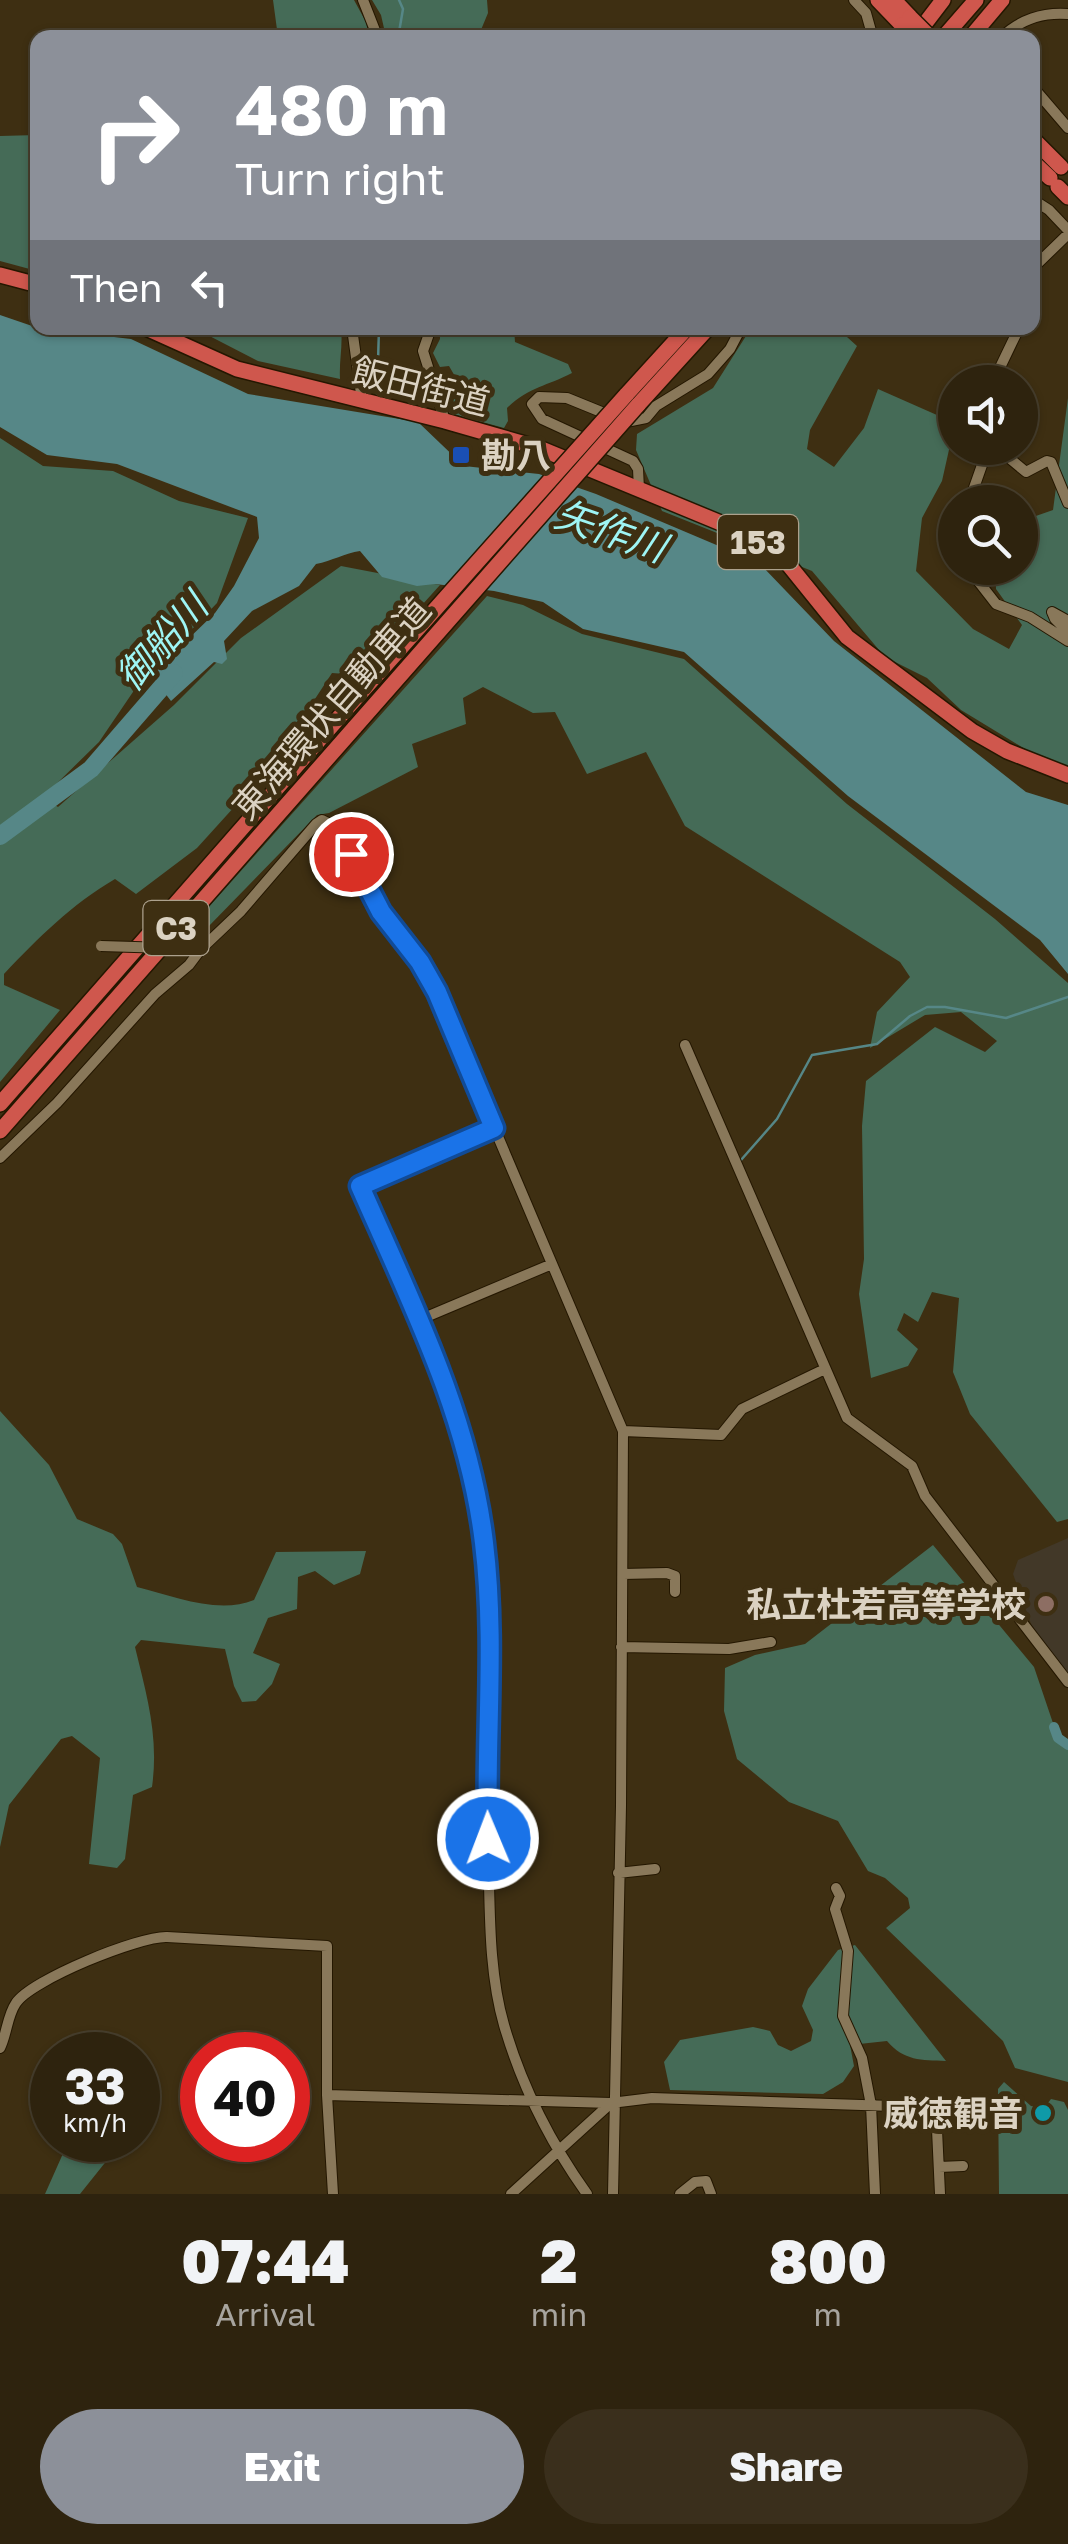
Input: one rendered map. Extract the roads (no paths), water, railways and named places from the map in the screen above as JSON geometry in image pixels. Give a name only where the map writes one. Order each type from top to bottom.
[{"type":"highway","points":[[878,0],[910,29]]},
{"type":"highway","points":[[894,0],[910,29]]},
{"type":"highway","points":[[910,29],[944,0]]},
{"type":"highway","points":[[949,30],[976,0]]},
{"type":"highway","points":[[974,30],[1000,0]]},
{"type":"highway","points":[[1040,151],[1059,182]]},
{"type":"highway","points":[[0,275],[30,283]]},
{"type":"highway","name":"飯田街道","points":[[162,335],[237,369],[539,448],[746,534],[784,559],[847,637],[972,732],[1006,751],[1068,776]]},
{"type":"highway","name":"東海環状自動車道","points":[[0,1131],[354,727],[632,400],[680,335]]},
{"type":"highway","name":"東海環状自動車道","points":[[0,1104],[342,714],[632,400],[701,335]]},
{"type":"street","points":[[363,0],[375,30]]},
{"type":"street","points":[[854,0],[866,13],[871,30]]},
{"type":"street","points":[[1014,30],[1034,18],[1068,14]]},
{"type":"street","points":[[1040,95],[1068,128]]},
{"type":"street","points":[[1040,204],[1068,232],[1040,261]]},
{"type":"street","points":[[353,335],[365,401]]},
{"type":"street","points":[[428,335],[424,352],[444,421]]},
{"type":"street","points":[[639,489],[638,469],[633,462],[542,418],[532,404],[539,397],[567,398],[626,422],[646,418],[656,406],[708,374],[737,335]]},
{"type":"street","points":[[1001,365],[1016,335]]},
{"type":"street","points":[[1018,465],[1026,472],[1050,462],[1068,503]]},
{"type":"street","points":[[981,585],[996,604],[1030,617],[1068,642]]},
{"type":"street","points":[[1068,621],[1052,612],[1068,632]]},
{"type":"street","points":[[0,1158],[57,1103],[141,1009],[241,911],[316,824],[322,820],[332,822],[381,912],[420,962],[437,992],[623,1431],[612,2194]]},
{"type":"street","points":[[101,946],[201,949]]},
{"type":"street","points":[[684,1045],[847,1418],[912,1466],[925,1496],[1068,1682]]},
{"type":"street","points":[[494,1128],[360,1186],[458,1419],[468,1455],[484,1540],[490,1632],[487,1803],[491,1948],[503,2022],[532,2101],[557,2152],[587,2194]]},
{"type":"street","points":[[418,1320],[552,1264]]},
{"type":"street","points":[[623,1431],[721,1436],[742,1409],[825,1368]]},
{"type":"street","points":[[623,1574],[667,1572],[675,1576],[676,1592]]},
{"type":"street","points":[[622,1647],[729,1649],[770,1642]]},
{"type":"street","points":[[618,1873],[654,1869]]},
{"type":"street","points":[[836,1888],[840,1896],[835,1909],[848,1951],[843,2016],[862,2058],[871,2105],[876,2194]]},
{"type":"street","points":[[0,2048],[11,2013],[23,1995],[71,1967],[146,1939],[327,1946],[327,2095],[332,2194]]},
{"type":"street","points":[[327,2095],[612,2103],[652,2098],[984,2109]]},
{"type":"street","points":[[511,2194],[612,2103]]},
{"type":"street","points":[[936,2108],[940,2194]]},
{"type":"street","points":[[939,2167],[963,2166]]},
{"type":"street","points":[[680,2194],[701,2180],[706,2181],[711,2194]]},
{"type":"water","name":"矢作川","points":[[0,315],[30,325],[30,335],[131,339],[248,394],[418,422],[464,466],[539,474],[759,563],[834,641],[1026,792],[1068,805],[1068,974],[1040,940],[848,796],[684,652],[583,629],[543,602],[494,591],[435,584],[417,586],[382,577],[360,551],[354,552],[316,564],[299,586],[252,611],[224,641],[227,659],[222,664],[214,662],[171,701],[151,675],[215,613],[234,586],[259,538],[257,517],[117,464],[47,455],[0,427]]},
{"type":"waterway","points":[[399,0],[403,9],[399,30]]},
{"type":"waterway","points":[[377,396],[379,335]]},
{"type":"waterway","name":"御船川","points":[[0,836],[91,769],[174,673]]},
{"type":"waterway","points":[[741,1160],[777,1119],[812,1055],[877,1044],[927,1007],[1006,1018],[1068,997]]},
{"type":"waterway","points":[[1054,1727],[1058,1738],[1068,1745]]},
{"type":"place","name":"勘八","points":[[461,455]]},
{"type":"place","name":"私立杜若高等学校","points":[[1046,1604]]},
{"type":"place","name":"威徳観音","points":[[1043,2113]]}]
